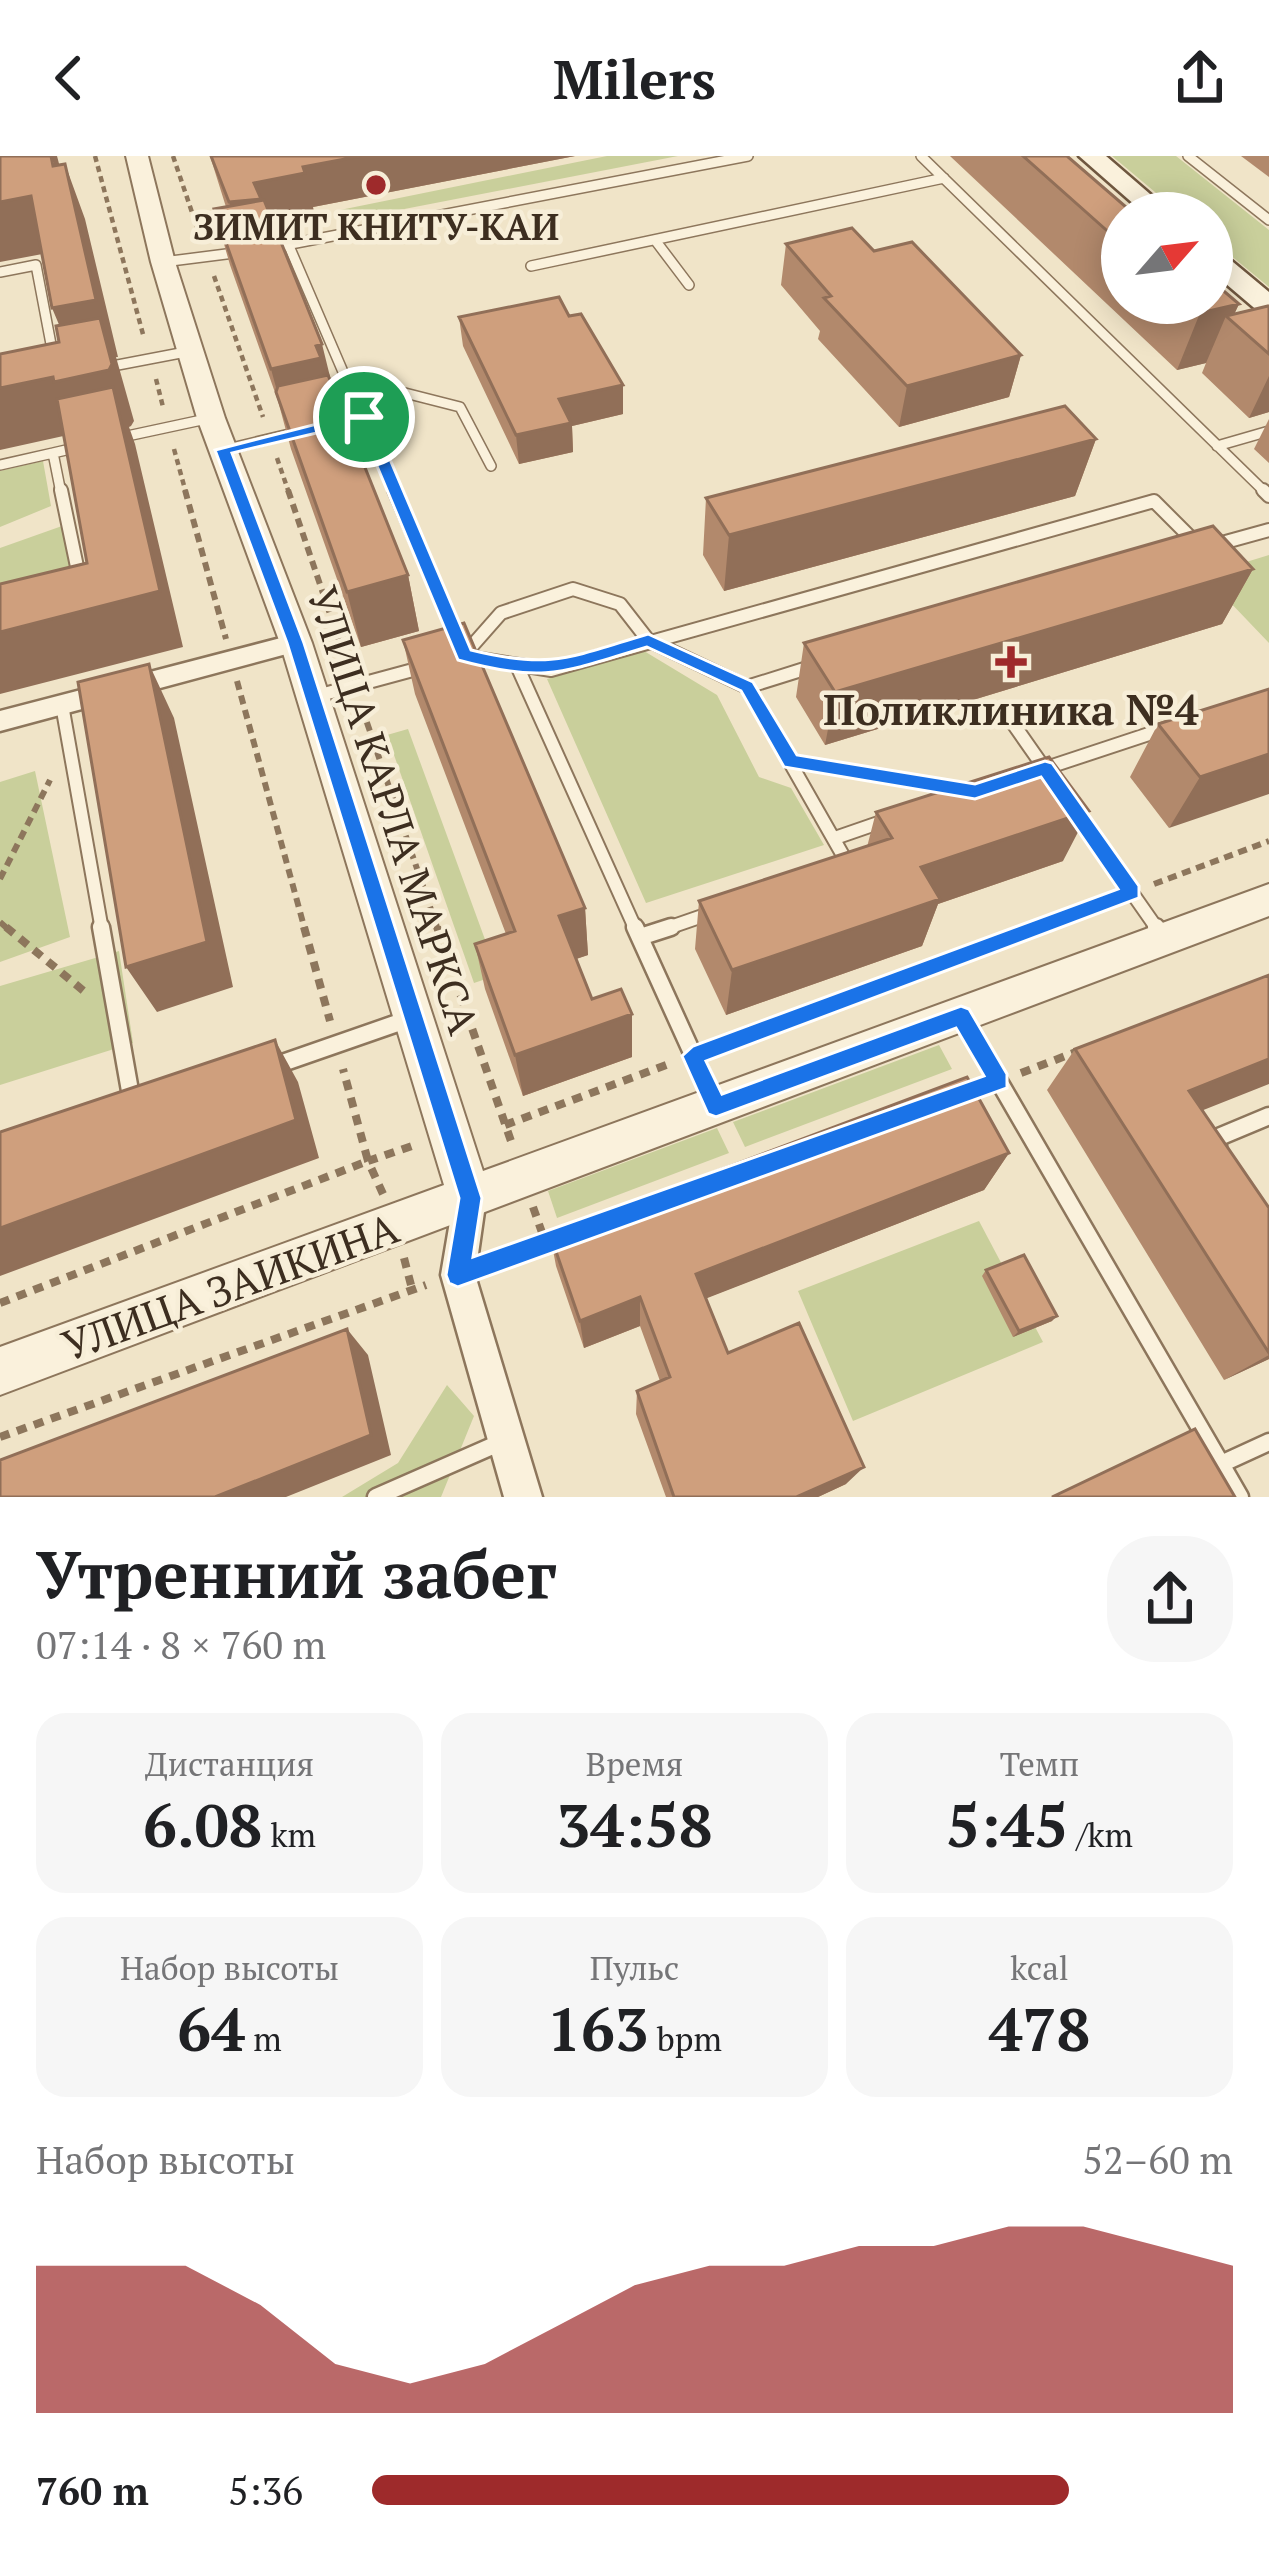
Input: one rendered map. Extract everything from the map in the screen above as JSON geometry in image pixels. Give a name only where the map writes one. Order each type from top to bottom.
[{"type":"main road","points":[[1091,156],[1134,192]]},
{"type":"main road","points":[[1233,276],[1269,306]]},
{"type":"street","name":"УЛИЦА КАРЛА МАРКСА","points":[[137,156],[163,262],[211,418],[296,643],[470,1198],[458,1275],[523,1497]]},
{"type":"street","points":[[0,721],[296,643]]},
{"type":"street","name":"УЛИЦА ЗАИКИНА","points":[[0,1371],[1269,900]]},
{"type":"lane","points":[[163,262],[290,246],[748,156]]},
{"type":"lane","points":[[921,156],[1269,496]]},
{"type":"lane","points":[[1188,156],[1269,220]]},
{"type":"lane","points":[[531,266],[944,178]]},
{"type":"lane","points":[[655,240],[689,285]]},
{"type":"lane","points":[[290,246],[464,655]]},
{"type":"lane","points":[[0,272],[36,266],[57,378]]},
{"type":"lane","points":[[80,373],[190,350]]},
{"type":"lane","points":[[358,404],[405,394],[460,407],[491,466]]},
{"type":"lane","points":[[346,421],[364,417]]},
{"type":"lane","points":[[0,465],[211,418]]},
{"type":"lane","points":[[223,450],[327,426]]},
{"type":"lane","points":[[1217,446],[1269,431]]},
{"type":"lane","points":[[53,453],[82,589]]},
{"type":"lane","points":[[313,697],[464,655],[518,668],[551,670],[1154,501],[1202,548]]},
{"type":"lane","points":[[1179,555],[1269,530]]},
{"type":"lane","points":[[464,655],[502,613],[573,589],[620,604],[648,640],[747,686],[852,866],[830,873]]},
{"type":"lane","points":[[747,686],[838,659]]},
{"type":"lane","points":[[518,668],[716,1107]]},
{"type":"lane","points":[[62,705],[134,1114]]},
{"type":"lane","points":[[1012,722],[1057,786]]},
{"type":"lane","points":[[975,791],[1179,724]]},
{"type":"lane","points":[[1070,804],[1164,938]]},
{"type":"lane","points":[[836,838],[895,818]]},
{"type":"lane","points":[[640,937],[724,908]]},
{"type":"lane","points":[[961,1016],[1240,1497]]},
{"type":"lane","points":[[246,1076],[414,1018]]},
{"type":"lane","points":[[112,1122],[157,1107]]},
{"type":"lane","points":[[1225,1155],[1214,1138],[1269,1116]]},
{"type":"lane","points":[[376,1497],[506,1440]]},
{"type":"lane","points":[[1221,1464],[1269,1442]]},
{"type":"path","points":[[0,879],[69,743]]},
{"type":"path","points":[[791,762],[975,791]]},
{"type":"path","points":[[505,1125],[1269,842]]},
{"type":"path","points":[[0,922],[118,1019]]},
{"type":"path","points":[[999,1081],[1082,1050]]},
{"type":"path","points":[[0,1303],[368,1161]]},
{"type":"path","points":[[0,1437],[568,1236]]},
{"type":"green space","points":[[607,156],[678,156],[358,218],[340,210]]},
{"type":"green space","points":[[1112,156],[1176,156],[1221,192],[1155,192]]},
{"type":"green space","points":[[1233,201],[1269,230],[1269,287],[1233,257]]},
{"type":"green space","points":[[43,461],[51,506],[0,527],[0,471]]},
{"type":"green space","points":[[62,526],[78,607],[0,625],[0,548]]},
{"type":"green space","points":[[1269,555],[1269,643],[1204,575]]},
{"type":"green space","points":[[644,651],[717,695],[759,777],[791,788],[824,845],[646,903],[547,679]]},
{"type":"green space","points":[[408,729],[498,975],[474,983],[387,735]]},
{"type":"green space","points":[[35,771],[70,937],[0,962],[0,782]]},
{"type":"green space","points":[[119,951],[133,1043],[0,1085],[0,986]]},
{"type":"green space","points":[[939,1045],[952,1069],[745,1147],[733,1122]]},
{"type":"green space","points":[[717,1128],[729,1153],[557,1218],[548,1191]]},
{"type":"green space","points":[[979,1221],[1043,1342],[853,1421],[798,1291]]},
{"type":"green space","points":[[447,1385],[474,1416],[441,1497],[342,1497],[398,1463]]},
{"type":"building","points":[[0,156],[51,156],[53,166],[65,164],[96,300],[52,308],[31,196],[0,202]]},
{"type":"building","points":[[211,156],[361,156],[254,183],[261,199],[229,202]]},
{"type":"building","points":[[1023,156],[1067,156],[1109,192],[1101,192],[1101,225]]},
{"type":"building","points":[[264,200],[322,344],[316,346],[321,358],[271,369],[214,209]]},
{"type":"building","points":[[852,228],[874,251],[912,242],[1021,355],[907,386],[824,298],[831,296],[786,244]]},
{"type":"building","points":[[559,297],[569,316],[581,314],[623,385],[559,399],[571,423],[516,435],[459,317]]},
{"type":"building","points":[[1269,307],[1269,354],[1233,322],[1233,314]]},
{"type":"building","points":[[100,318],[112,364],[109,370],[0,388],[0,354],[59,342],[56,326]]},
{"type":"building","points":[[328,375],[408,575],[347,592],[276,392],[278,386]]},
{"type":"building","points":[[113,387],[160,591],[0,632],[0,584],[87,563],[57,399]]},
{"type":"building","points":[[1065,406],[1096,439],[729,535],[706,498]]},
{"type":"building","points":[[1213,526],[1253,569],[835,692],[804,643]]},
{"type":"building","points":[[464,623],[585,908],[559,916],[592,999],[621,989],[632,1014],[515,1055],[475,944],[515,931],[403,640]]},
{"type":"building","points":[[149,664],[207,942],[126,967],[78,682]]},
{"type":"building","points":[[1269,689],[1269,754],[1200,777],[1158,724]]},
{"type":"building","points":[[1049,757],[1089,811],[921,867],[940,899],[732,970],[699,901],[892,838],[876,812]]},
{"type":"building","points":[[1269,975],[1269,1059],[1189,1091],[1269,1208],[1269,1353],[1075,1049]]},
{"type":"building","points":[[275,1040],[296,1120],[0,1228],[0,1132]]},
{"type":"building","points":[[967,1077],[1009,1153],[696,1274],[728,1353],[799,1323],[864,1467],[796,1497],[674,1497],[637,1391],[670,1377],[640,1297],[580,1321],[550,1234]]},
{"type":"building","points":[[1024,1255],[1057,1316],[1019,1331],[986,1270]]},
{"type":"building","points":[[347,1329],[371,1435],[215,1497],[0,1497],[0,1460]]},
{"type":"building","points":[[1195,1429],[1235,1497],[1052,1497]]},
{"type":"place","name":"ЗИМИТ КНИТУ-КАИ","points":[[376,185]]},
{"type":"place","name":"Поликлиника №4","points":[[1011,662]]},
{"type":"route","points":[[364,417],[464,655],[518,668],[551,670],[648,640],[747,686],[791,762],[975,791],[1045,769],[1132,892],[693,1056],[716,1107],[961,1016],[999,1081],[458,1275],[470,1198],[296,643],[223,450],[364,417]]}]
